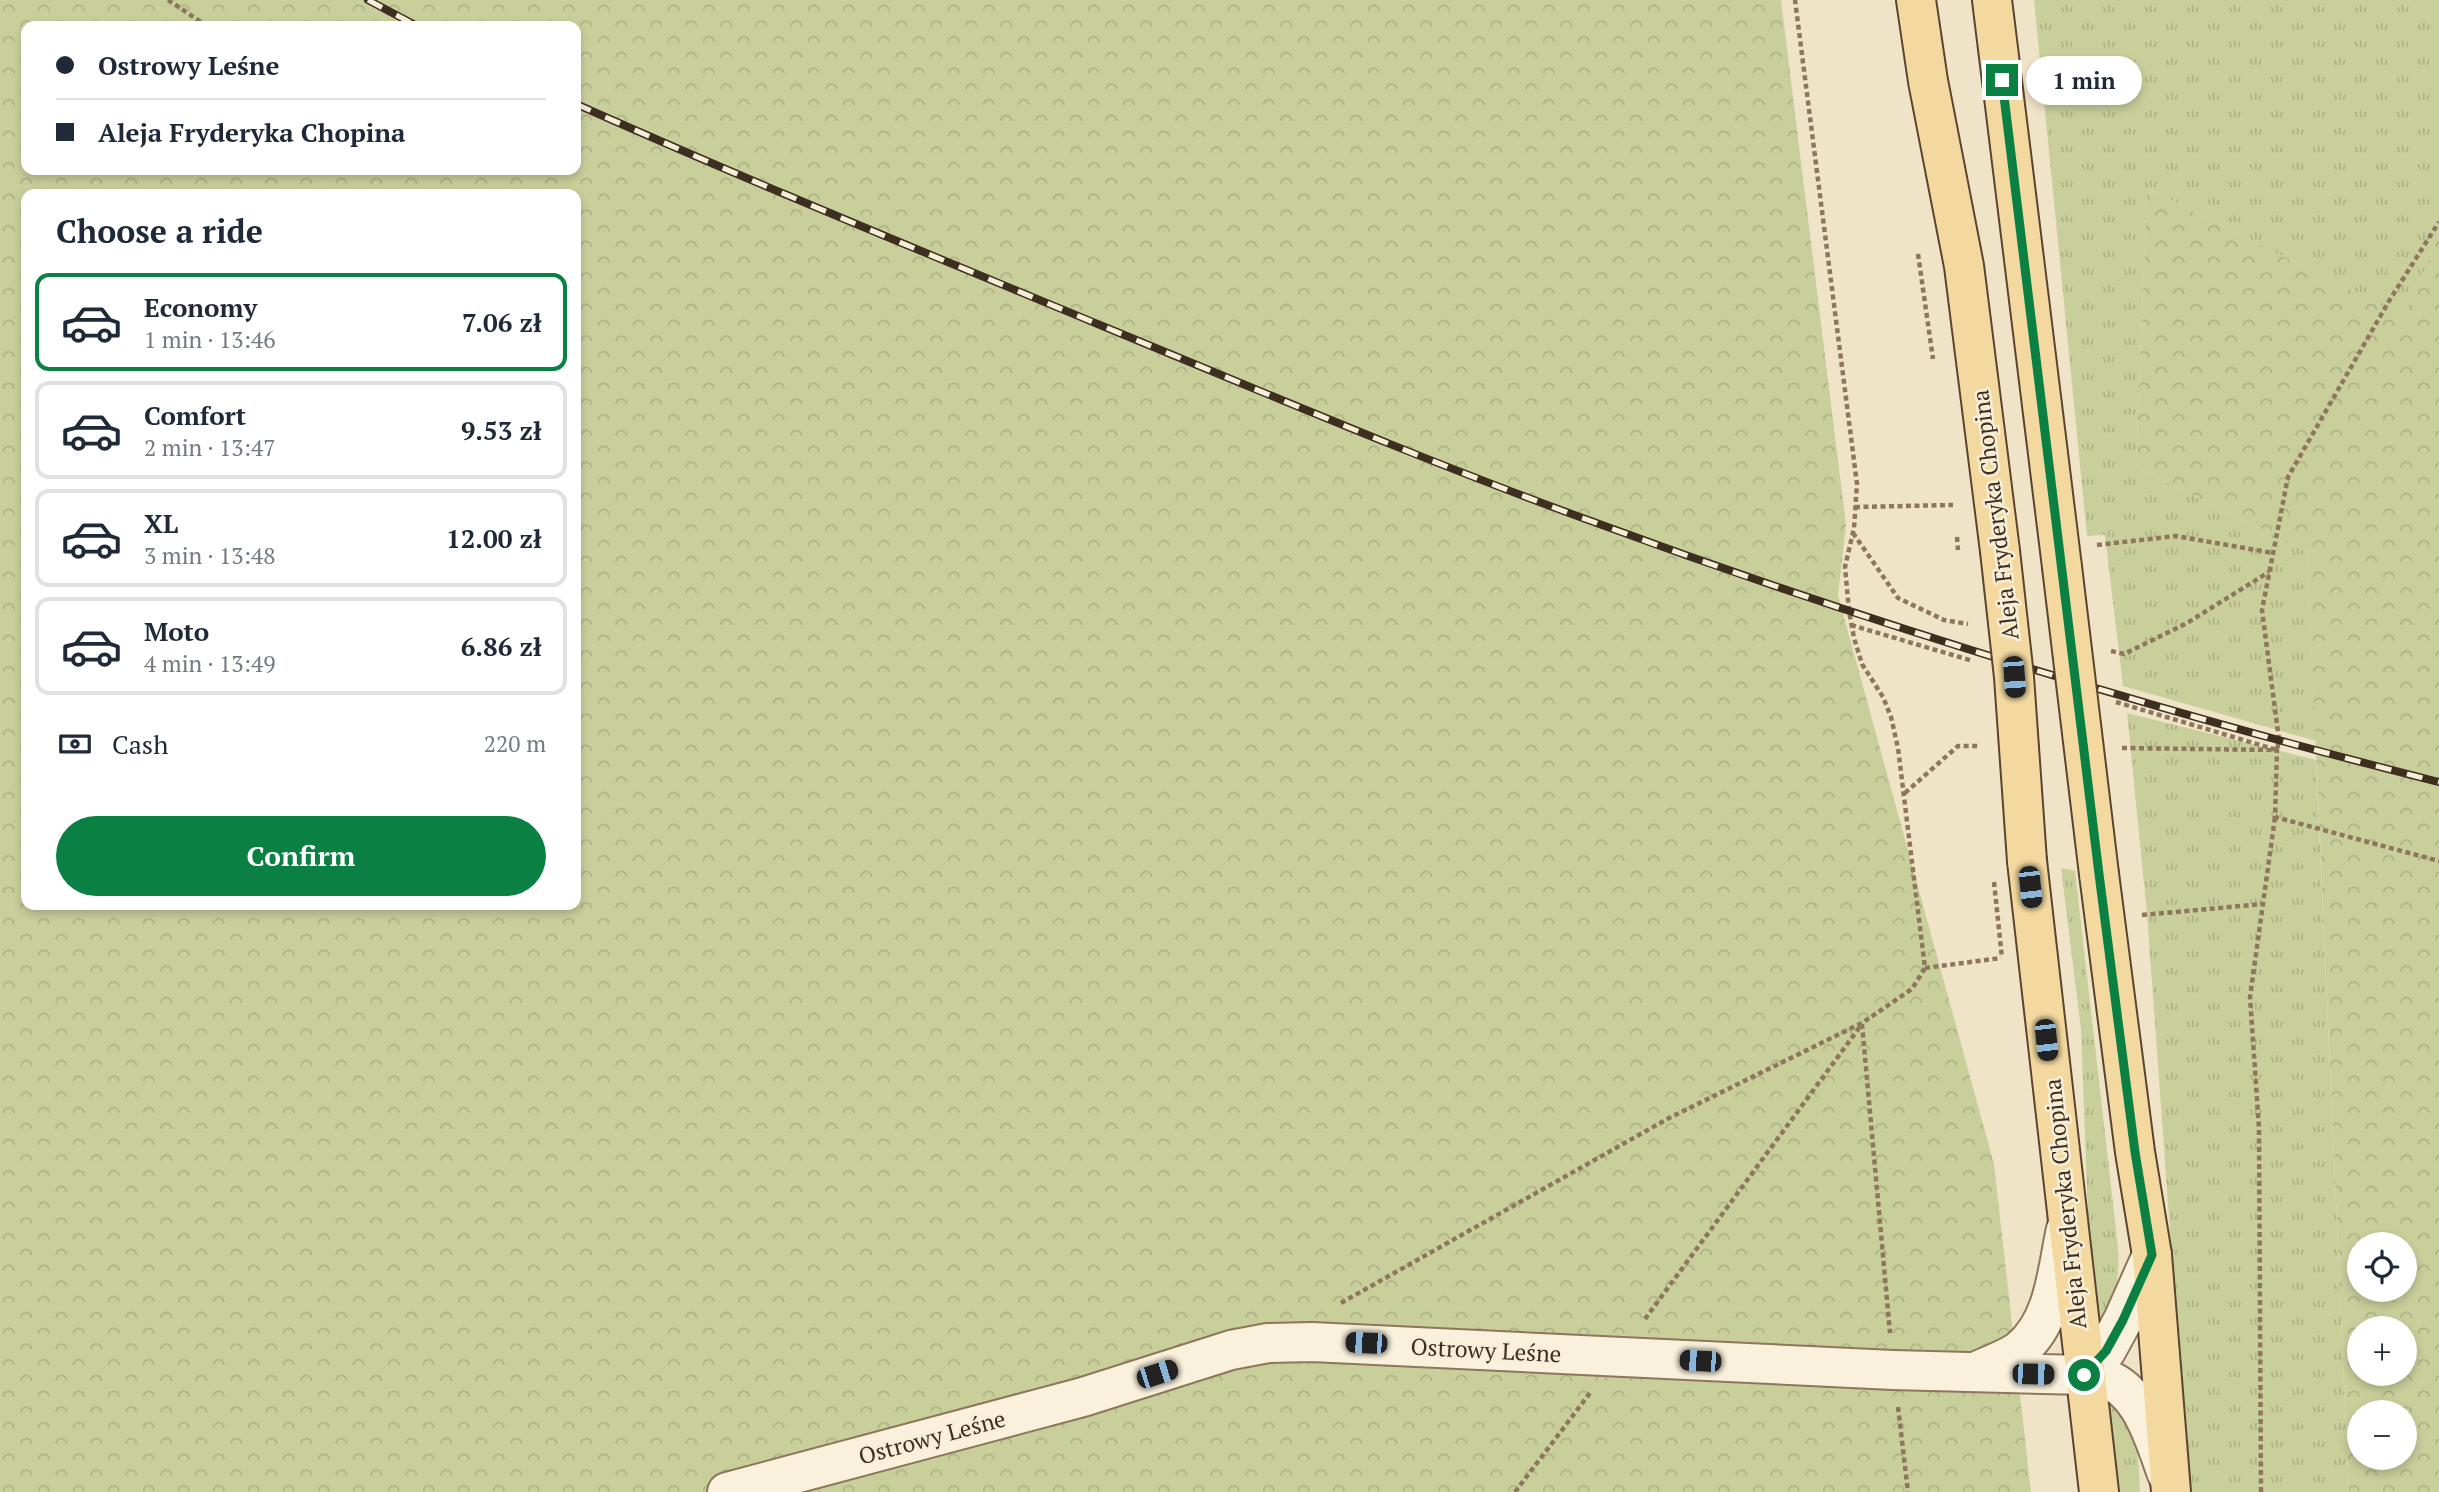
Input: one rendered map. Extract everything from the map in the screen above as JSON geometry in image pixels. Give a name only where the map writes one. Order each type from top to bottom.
[{"type":"main road","name":"Aleja Fryderyka Chopina","points":[[1916,0],[1928,81],[1964,266],[2000,551],[2014,677],[2027,861],[2099,1492]]},
{"type":"main road","points":[[1992,0],[2099,874],[2135,1152],[2152,1255],[2171,1488]]},
{"type":"street","points":[[1973,1373],[2020,1350],[2036,1331],[2051,1303],[2067,1224]]},
{"type":"street","points":[[2084,1375],[2106,1351],[2152,1255]]},
{"type":"street","name":"Ostrowy Leśne","points":[[727,1492],[1083,1397],[1231,1350],[1268,1343],[1312,1342],[1893,1370],[2084,1375],[2107,1379],[2125,1390],[2137,1405],[2153,1438],[2171,1488]]},
{"type":"path","points":[[168,0],[200,21]]},
{"type":"path","points":[[1329,1309],[1669,1118],[1862,1023],[1912,989],[1925,968],[1898,748],[1883,697],[1862,664],[1849,611],[1845,567],[1854,528],[1857,484],[1796,0]]},
{"type":"path","points":[[2261,1492],[2259,1128],[2250,997],[2275,817],[2279,740],[2262,610],[2288,477],[2389,301],[2439,222]]},
{"type":"path","points":[[1917,243],[1934,367]]},
{"type":"path","points":[[1855,507],[1953,505],[1954,516]]},
{"type":"path","points":[[1956,526],[1957,537]]},
{"type":"path","points":[[2095,545],[2176,536],[2273,553]]},
{"type":"path","points":[[1904,793],[1958,746],[1985,746]]},
{"type":"path","points":[[2118,748],[2277,750]]},
{"type":"path","points":[[2275,817],[2439,861]]},
{"type":"path","points":[[2139,915],[2263,904]]},
{"type":"path","points":[[1925,968],[2002,958]]},
{"type":"path","points":[[1515,1492],[1618,1357],[1862,1023]]},
{"type":"path","points":[[1862,1023],[1893,1370],[1908,1492]]},
{"type":"green space","points":[[0,0],[1781,0],[1846,525],[1838,595],[1994,1164],[2031,1492],[0,1492]]},
{"type":"green space","points":[[2034,0],[2439,0],[2439,236],[2405,318],[2147,188],[2136,467],[2307,552],[2316,741],[2123,686],[2105,535],[2087,536]]},
{"type":"green space","points":[[2147,188],[2404,317],[2439,236],[2439,1492],[2349,1492],[2348,1470],[2417,1470],[2417,1400],[2347,1400],[2347,1447],[2307,552],[2136,467]]},
{"type":"green space","points":[[2127,713],[2316,760],[2349,1492],[2189,1492],[2147,914]]},
{"type":"green space","points":[[2061,868],[2075,871],[2118,1247],[2113,1300],[2109,1310],[2096,1326],[2090,1266],[2081,1030]]},
{"type":"green space","points":[[2102,1399],[2114,1405],[2130,1425],[2137,1452],[2140,1492],[2112,1492]]},
{"type":"railway","points":[[368,0],[408,21]]},
{"type":"railway","points":[[581,106],[706,161],[1283,401],[1467,474],[1695,559],[1800,595],[2118,695],[2439,782]]},
{"type":"route","points":[[2002,80],[2099,874],[2135,1152],[2152,1255],[2106,1351],[2084,1375]]}]
